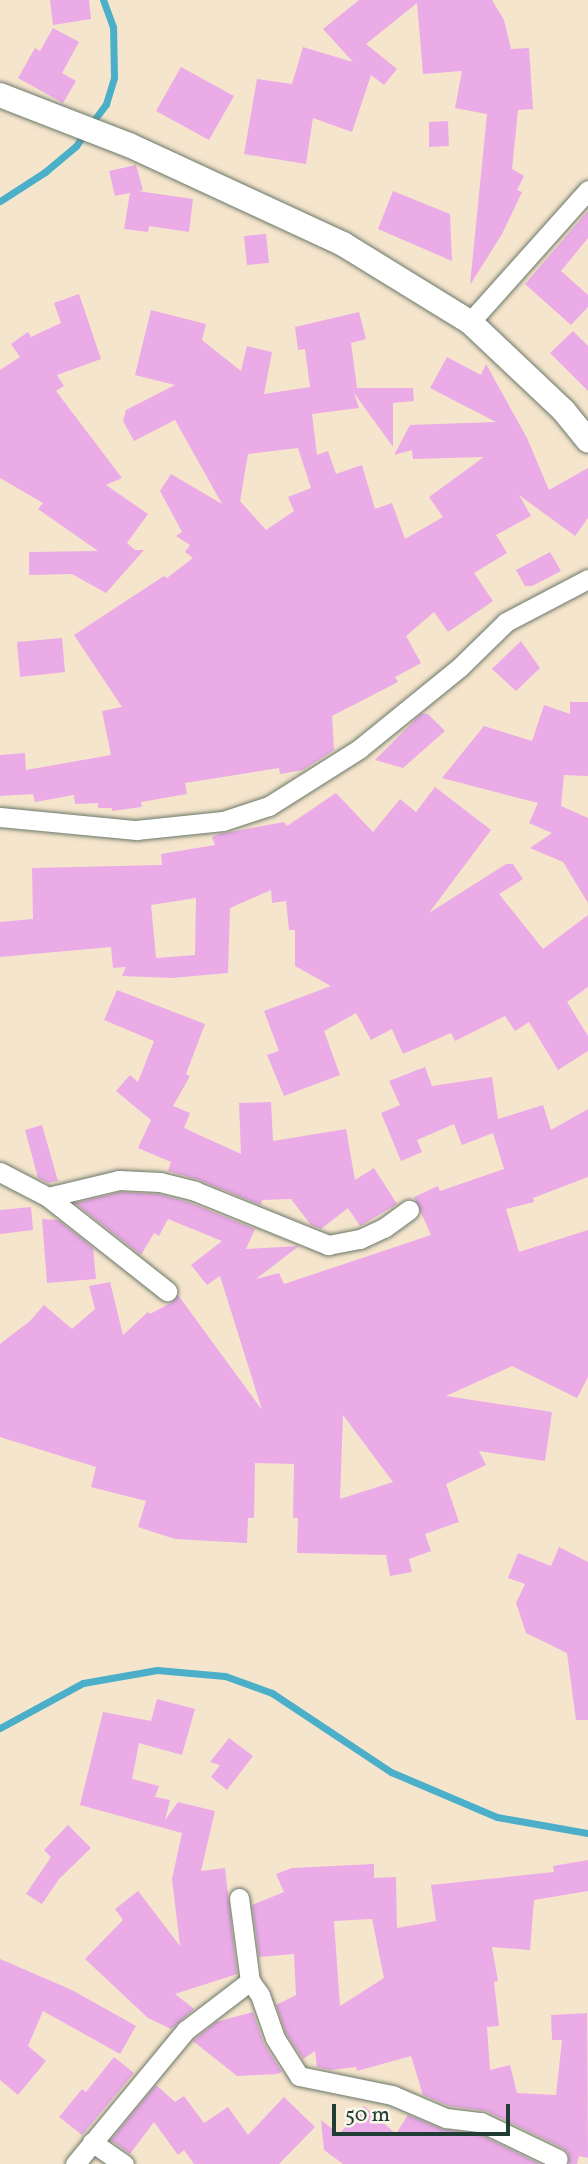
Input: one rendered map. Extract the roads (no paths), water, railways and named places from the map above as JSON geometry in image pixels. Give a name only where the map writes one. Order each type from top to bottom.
[{"type":"street","points":[[0,95],[104,135],[343,244],[470,322],[564,411],[588,442]]},
{"type":"street","points":[[470,322],[588,190]]},
{"type":"street","points":[[0,817],[136,830],[223,821],[269,806],[359,749],[460,667],[506,622],[588,579]]},
{"type":"street","points":[[561,595],[588,597]]},
{"type":"street","points":[[0,1172],[48,1197],[167,1291]]},
{"type":"street","points":[[48,1197],[119,1180],[160,1182],[195,1191],[328,1245],[360,1239],[384,1228],[409,1210]]},
{"type":"street","points":[[239,1898],[250,1981],[260,1995],[275,2038],[299,2076],[393,2095],[446,2118],[481,2122],[558,2160]]},
{"type":"street","points":[[75,2164],[186,2030],[250,1981]]},
{"type":"street","points":[[92,2142],[124,2164]]},
{"type":"waterway","points":[[91,124],[106,104],[114,77],[113,27],[103,0]]},
{"type":"waterway","points":[[0,201],[45,172],[76,146],[84,134]]},
{"type":"waterway","points":[[0,1728],[83,1683],[157,1670],[225,1676],[272,1693],[391,1772],[497,1817],[588,1833]]}]
